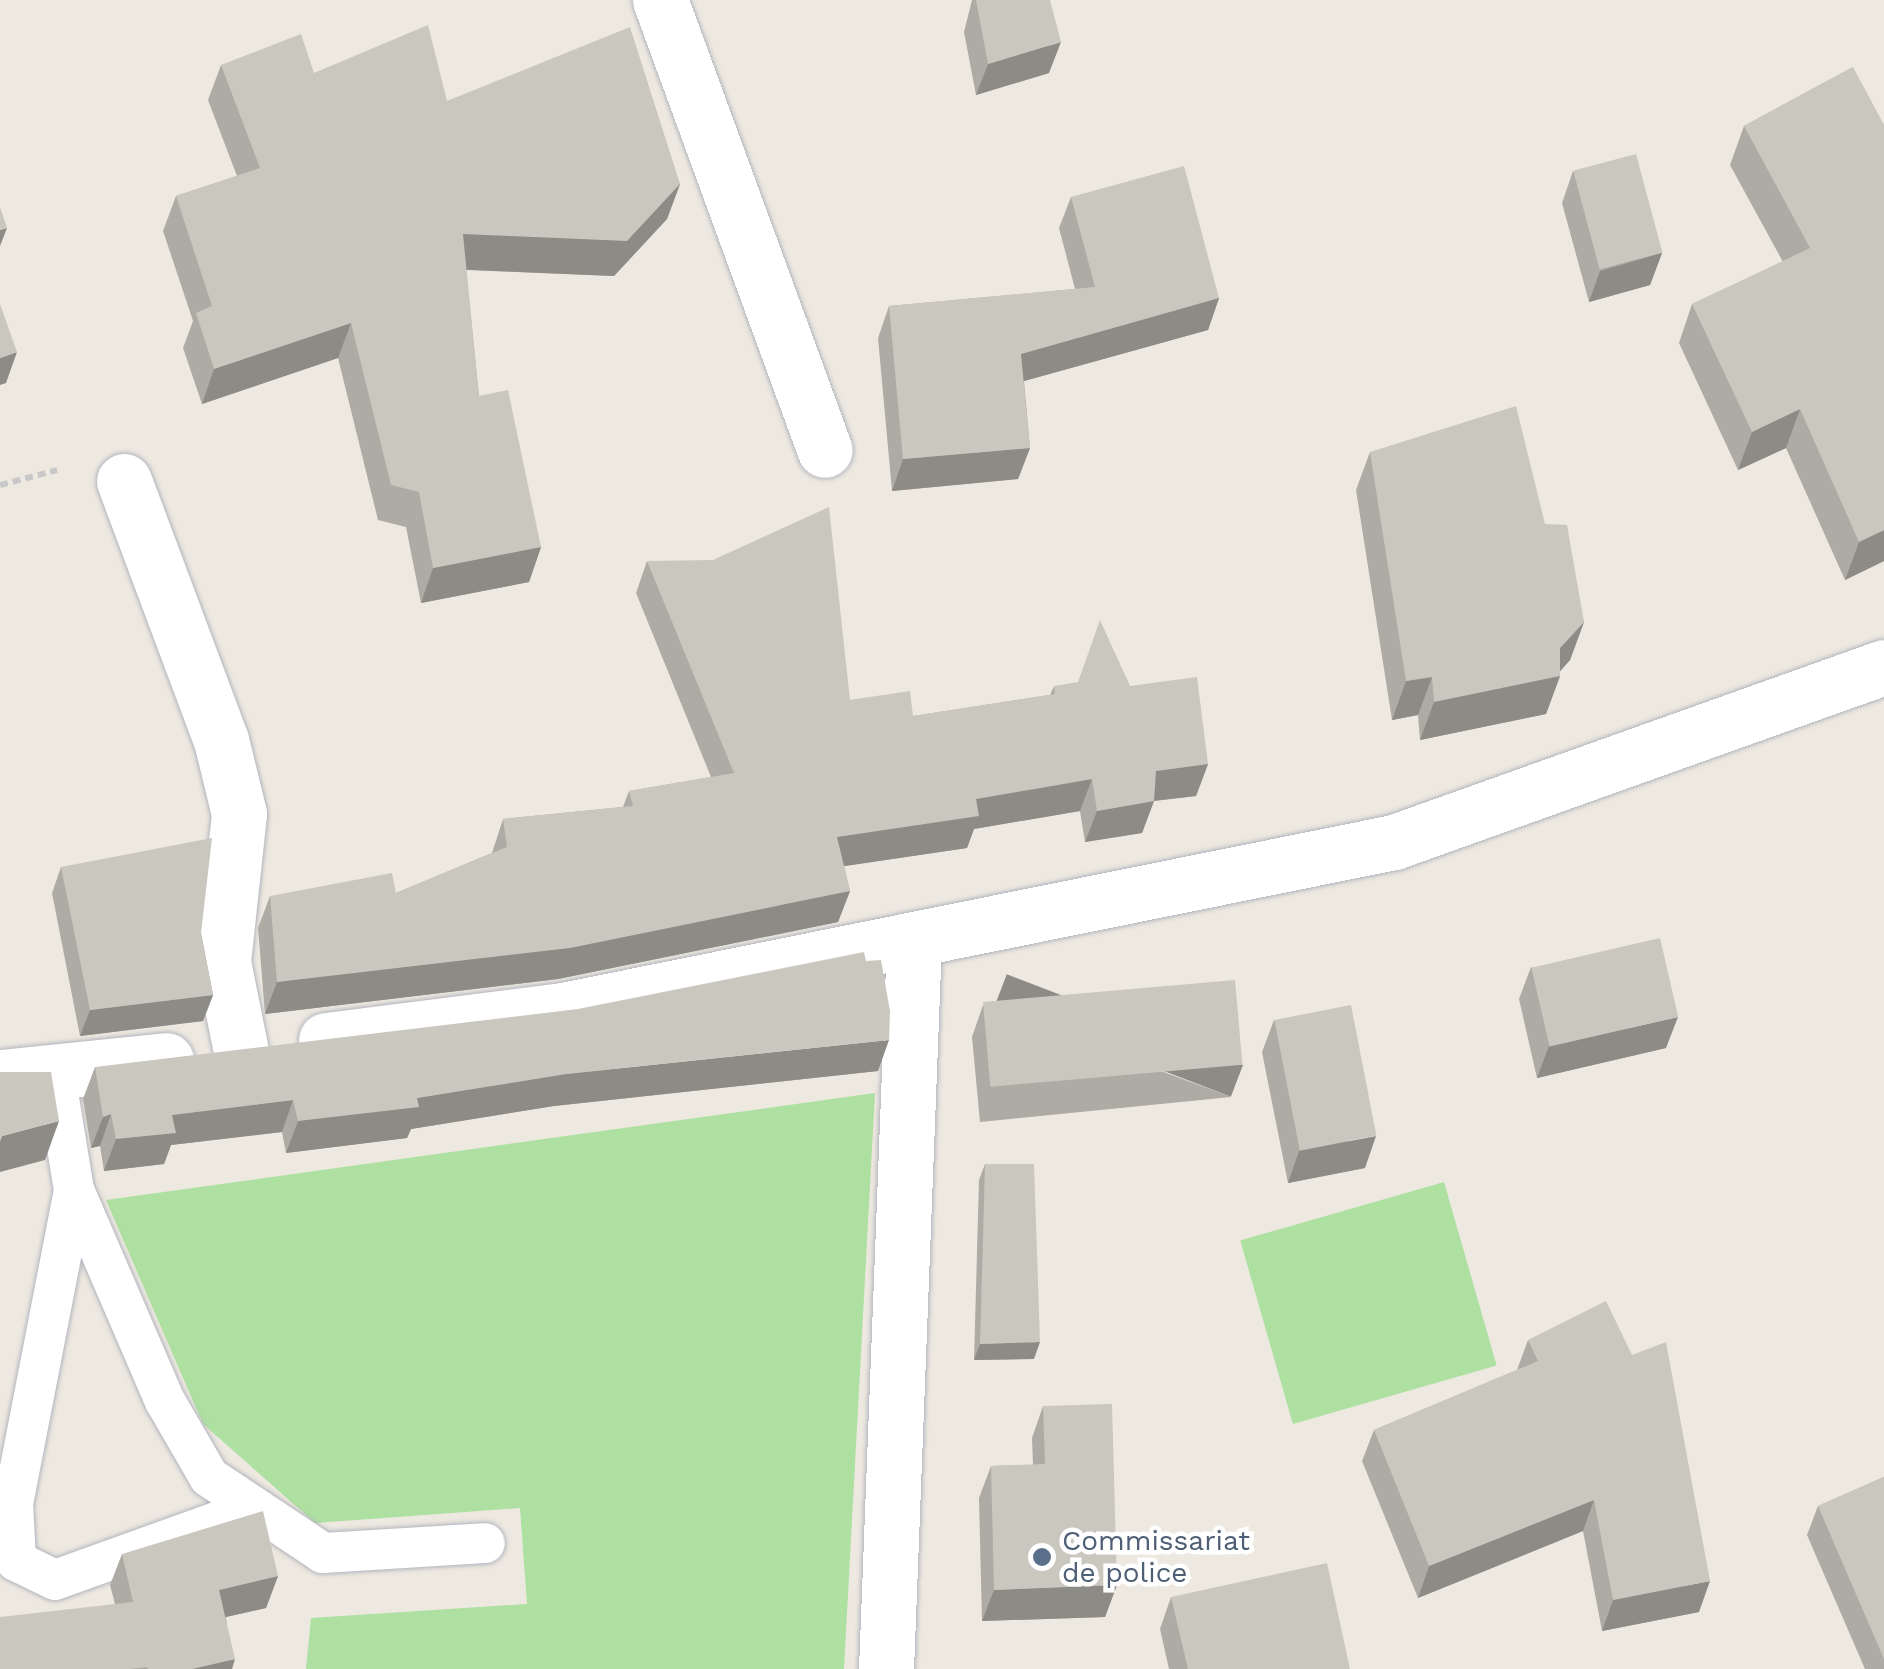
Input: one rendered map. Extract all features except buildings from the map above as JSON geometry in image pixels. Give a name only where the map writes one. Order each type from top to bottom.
[{"type":"street","points":[[660,0],[825,450]]},
{"type":"street","points":[[124,480],[221,740],[239,814],[223,962],[241,1051]]},
{"type":"street","points":[[0,1077],[54,1074],[564,1010],[1394,842],[1884,667]]},
{"type":"street","points":[[886,1669],[914,940]]},
{"type":"lane","points":[[54,1074],[74,1190],[166,1402],[209,1477],[323,1553],[485,1543]]},
{"type":"lane","points":[[74,1190],[13,1503],[16,1562],[54,1580],[252,1509]]},
{"type":"green space","points":[[875,1093],[844,1669],[306,1669],[311,1618],[527,1604],[520,1508],[315,1523],[203,1424],[106,1200]]},
{"type":"green space","points":[[1444,1182],[1497,1366],[1293,1424],[1240,1240]]},
{"type":"place","name":"Commissariat de police","points":[[1042,1557]]}]
